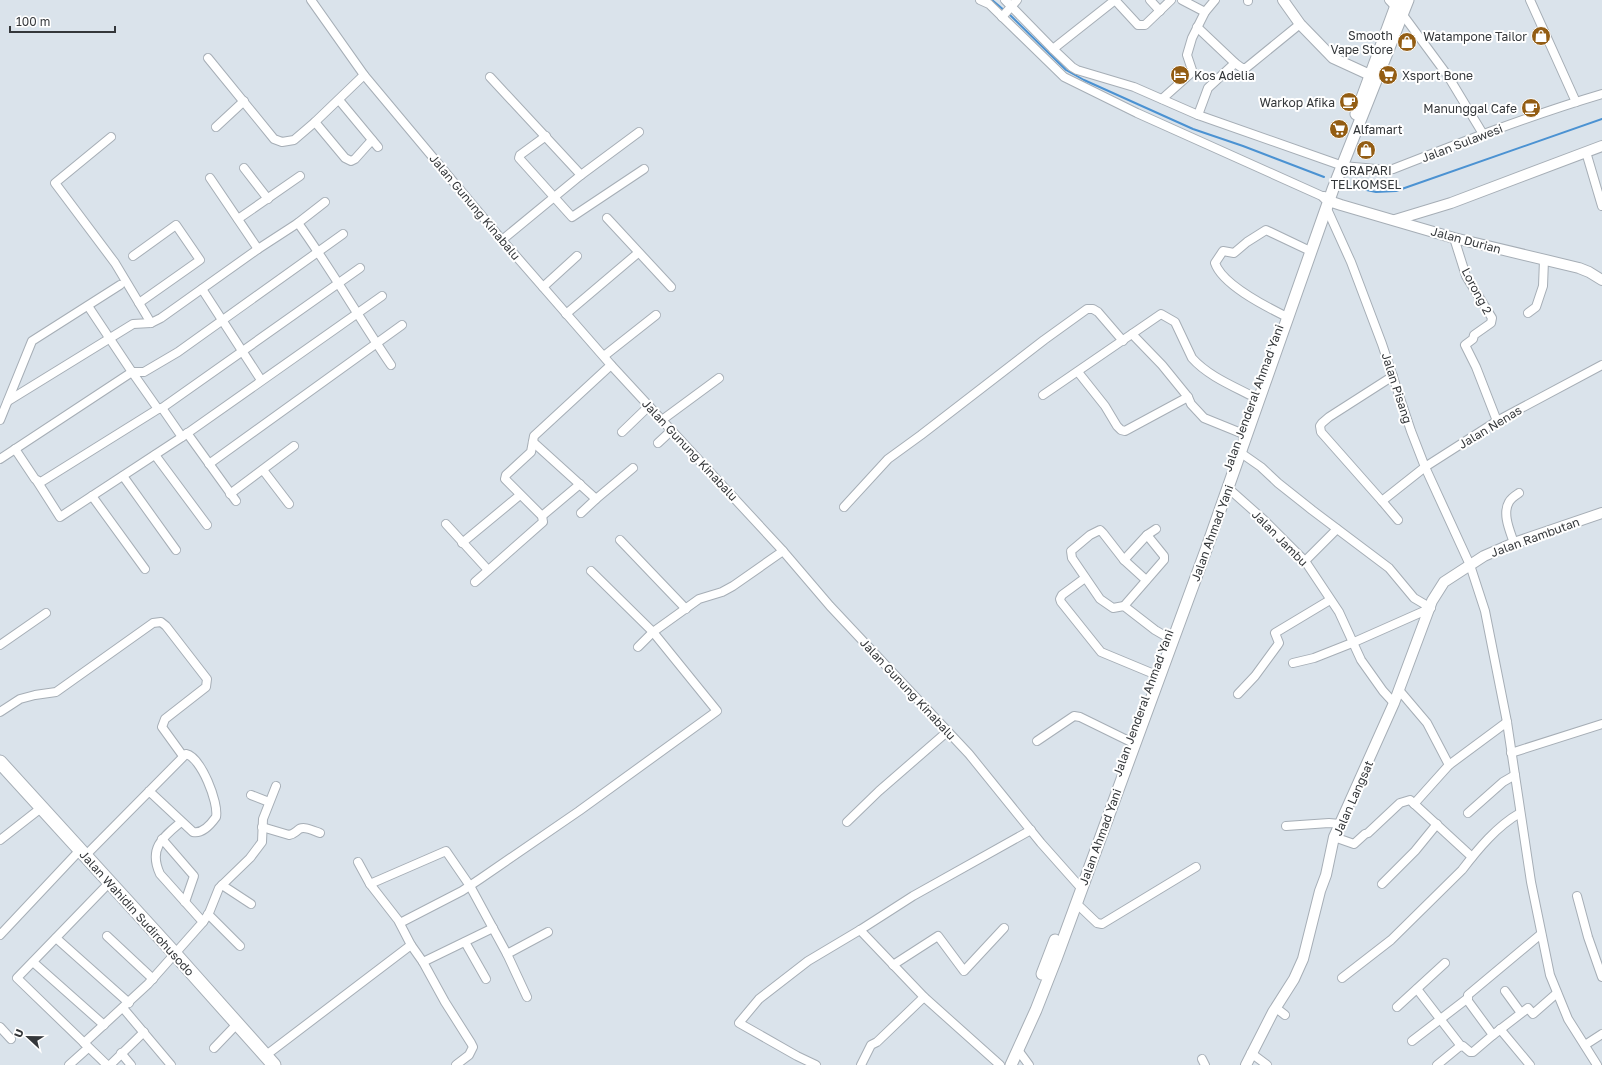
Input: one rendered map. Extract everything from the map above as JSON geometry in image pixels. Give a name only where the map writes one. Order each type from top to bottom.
[{"type":"highway","name":"Jalan Wahidin Sudirohusodo","points":[[0,762],[270,1060]]},
{"type":"main road","name":"Jalan Ahmad Yani","points":[[1011,1065],[1039,1002],[1076,903],[1079,885],[1203,549],[1228,488],[1328,197],[1396,6],[1408,0]]},
{"type":"main road","points":[[1339,168],[1370,75],[1396,6]]},
{"type":"main road","name":"Jalan Jenderal Ahmad Yani","points":[[1203,549],[1282,315],[1306,249],[1328,197]]},
{"type":"main road","name":"Jalan Jenderal Ahmad Yani","points":[[1004,1065],[1030,1007],[1079,885],[1129,741],[1154,674],[1168,643]]},
{"type":"street","name":"Jalan Gunung Kinabalu","points":[[311,0],[364,75],[566,314],[611,365],[783,551],[830,606],[969,754],[1031,830],[1079,885]]},
{"type":"street","points":[[980,0],[1009,9]]},
{"type":"street","points":[[1005,0],[1009,9],[1064,77],[1151,119],[1328,197]]},
{"type":"street","points":[[1053,49],[1115,0],[1138,25],[1142,26],[1145,25],[1171,0]]},
{"type":"street","points":[[1150,0],[1160,10]]},
{"type":"street","points":[[1182,0],[1205,12]]},
{"type":"street","points":[[1162,99],[1190,74],[1192,70],[1187,55],[1197,27],[1205,12],[1215,0]]},
{"type":"street","points":[[1283,0],[1300,24],[1332,58],[1370,75]]},
{"type":"street","points":[[1530,0],[1576,102]]},
{"type":"street","points":[[1396,6],[1448,76],[1483,134]]},
{"type":"street","name":"Jalan Sulawesi","points":[[1009,9],[1072,67],[1083,73],[1134,86],[1198,115],[1339,168],[1386,170],[1483,134],[1602,94]]},
{"type":"street","points":[[1197,27],[1235,63],[1242,68],[1246,68],[1300,24]]},
{"type":"street","points":[[208,58],[274,139],[279,142],[294,140],[339,100],[364,75]]},
{"type":"street","points":[[1198,115],[1208,88],[1235,63]]},
{"type":"street","points":[[490,77],[546,136],[581,176]]},
{"type":"street","points":[[339,100],[378,147]]},
{"type":"street","points":[[216,127],[244,101]]},
{"type":"street","points":[[315,122],[345,158],[351,161],[355,159],[372,140]]},
{"type":"street","points":[[502,240],[581,176],[639,132]]},
{"type":"street","points":[[546,136],[519,157],[570,216],[573,217],[644,169]]},
{"type":"street","points":[[111,137],[55,183],[115,263],[150,323]]},
{"type":"street","points":[[1395,220],[1451,203],[1602,146]]},
{"type":"street","points":[[1586,152],[1602,206]]},
{"type":"street","points":[[244,168],[268,199]]},
{"type":"street","points":[[238,219],[300,176]]},
{"type":"street","points":[[210,178],[258,249]]},
{"type":"street","name":"Jalan Durian","points":[[1328,197],[1454,238],[1579,268],[1602,280]]},
{"type":"street","name":"Jalan Pisang","points":[[1328,197],[1393,376],[1411,431],[1425,467],[1470,565],[1485,610],[1507,722],[1531,882],[1550,975],[1568,1019],[1597,1065]]},
{"type":"street","points":[[8,401],[133,324],[150,323],[161,318],[258,249],[298,223],[325,202]]},
{"type":"street","points":[[607,218],[671,287]]},
{"type":"street","points":[[298,223],[391,365]]},
{"type":"street","points":[[133,256],[176,225],[200,260],[139,303]]},
{"type":"street","points":[[1282,315],[1251,298],[1239,289],[1217,269],[1215,263],[1223,251],[1234,253],[1247,242],[1266,230],[1306,249]]},
{"type":"street","points":[[0,459],[132,372],[144,372],[178,352],[342,234]]},
{"type":"street","name":"Lorong 2","points":[[1454,238],[1466,276],[1492,318],[1491,323],[1473,336],[1473,339],[1465,345],[1476,368],[1497,421]]},
{"type":"street","points":[[566,314],[638,253]]},
{"type":"street","points":[[543,287],[577,256]]},
{"type":"street","points":[[1528,313],[1536,307],[1543,286],[1544,260]]},
{"type":"street","points":[[37,481],[44,481],[160,408],[360,268]]},
{"type":"street","points":[[0,420],[32,341],[120,285]]},
{"type":"street","points":[[202,289],[261,380]]},
{"type":"street","points":[[15,449],[60,517],[185,435],[382,296]]},
{"type":"street","points":[[88,306],[132,372],[160,408],[209,464],[236,501]]},
{"type":"street","points":[[844,507],[888,459],[926,432],[1044,340],[1088,309],[1093,309],[1098,312],[1123,341]]},
{"type":"street","points":[[1043,395],[1160,314],[1175,322],[1192,358],[1196,362],[1216,377],[1254,397]]},
{"type":"street","points":[[604,356],[656,315]]},
{"type":"street","points":[[209,464],[402,325]]},
{"type":"street","points":[[1132,334],[1162,365],[1188,397],[1191,404],[1204,418],[1241,433]]},
{"type":"street","points":[[475,582],[541,524],[543,519],[542,516],[505,479],[505,476],[531,452],[534,436],[611,365]]},
{"type":"street","name":"Jalan Nenas","points":[[1382,501],[1425,467],[1497,421],[1602,365]]},
{"type":"street","points":[[1078,372],[1105,406],[1117,426],[1125,431],[1188,397]]},
{"type":"street","points":[[1393,376],[1329,417],[1320,426],[1321,432],[1398,520]]},
{"type":"street","points":[[662,420],[719,378]]},
{"type":"street","points":[[622,432],[649,406]]},
{"type":"street","points":[[658,443],[672,430]]},
{"type":"street","points":[[533,442],[596,499]]},
{"type":"street","points":[[230,494],[294,446]]},
{"type":"street","points":[[1241,452],[1261,467],[1278,483],[1389,568],[1414,598],[1430,608]]},
{"type":"street","points":[[155,455],[207,525]]},
{"type":"street","points":[[581,513],[633,468]]},
{"type":"street","points":[[263,470],[289,504]]},
{"type":"street","points":[[123,476],[176,550]]},
{"type":"street","points":[[542,516],[580,484]]},
{"type":"street","name":"Jalan Jambu","points":[[1228,488],[1264,520],[1306,561],[1339,612],[1346,625],[1352,644],[1371,676],[1394,704]]},
{"type":"street","points":[[1514,543],[1507,521],[1507,511],[1510,501],[1519,493]]},
{"type":"street","points":[[462,543],[520,494]]},
{"type":"street","points":[[92,496],[145,569]]},
{"type":"street","name":"Jalan Rambutan","points":[[1470,565],[1484,556],[1514,543],[1602,513]]},
{"type":"street","points":[[446,524],[488,570]]},
{"type":"street","points":[[1124,560],[1147,535],[1156,529]]},
{"type":"street","points":[[1306,561],[1338,529]]},
{"type":"street","points":[[1146,580],[1124,560],[1103,533],[1097,530],[1071,550],[1072,558],[1100,599],[1113,608],[1124,606],[1163,561],[1164,558],[1147,535]]},
{"type":"street","points":[[620,540],[686,608]]},
{"type":"street","points":[[638,647],[653,632],[701,598],[722,592],[733,586],[783,551]]},
{"type":"street","name":"Jalan Langsat","points":[[1246,1065],[1276,1008],[1294,979],[1303,959],[1320,891],[1326,875],[1334,837],[1394,704],[1438,590],[1444,582],[1470,565]]},
{"type":"street","points":[[400,924],[470,886],[579,811],[717,711],[653,632],[591,571]]},
{"type":"street","points":[[1085,578],[1062,595],[1060,599],[1061,602],[1100,652],[1154,674]]},
{"type":"street","points":[[1238,694],[1255,676],[1279,643],[1275,633],[1330,600]]},
{"type":"street","points":[[1124,606],[1155,630],[1168,643]]},
{"type":"street","points":[[1293,663],[1314,658],[1352,644],[1430,608]]},
{"type":"street","points":[[0,645],[46,613]]},
{"type":"street","points":[[0,712],[20,699],[56,692],[153,623],[161,622],[166,626],[207,679],[206,687],[164,719],[162,727],[183,756]]},
{"type":"street","points":[[1399,690],[1427,723],[1449,765]]},
{"type":"street","points":[[1037,741],[1074,716],[1080,717],[1129,741]]},
{"type":"street","points":[[1414,804],[1449,765],[1507,722]]},
{"type":"street","points":[[1511,753],[1602,724]]},
{"type":"street","points":[[847,822],[879,791],[948,732]]},
{"type":"street","points":[[0,935],[186,754],[190,755],[204,774],[214,796],[217,810],[216,817],[198,833],[194,832],[181,822],[149,791]]},
{"type":"street","points":[[1468,813],[1503,782],[1515,775]]},
{"type":"street","points":[[69,1065],[104,1025],[126,1006],[153,979],[203,922],[208,914],[217,891],[258,849],[262,842],[263,819],[276,786]]},
{"type":"street","points":[[251,795],[269,802]]},
{"type":"street","points":[[1334,837],[1354,844],[1368,833],[1400,802],[1410,800],[1472,857]]},
{"type":"street","points":[[0,840],[41,808]]},
{"type":"street","points":[[1342,978],[1391,940],[1462,870],[1472,857],[1506,822],[1520,813]]},
{"type":"street","points":[[181,822],[162,839],[158,845],[156,851],[159,872],[203,922]]},
{"type":"street","points":[[1286,826],[1329,823],[1340,824]]},
{"type":"street","points":[[1382,884],[1415,850],[1437,824]]},
{"type":"street","points":[[262,827],[290,835],[293,835],[298,829],[303,828],[320,833]]},
{"type":"street","points":[[816,1065],[796,1056],[739,1023],[755,1003],[782,980],[808,961],[913,896],[1031,830]]},
{"type":"street","points":[[162,839],[194,876],[185,902]]},
{"type":"street","points":[[370,884],[445,851],[450,855],[470,886],[507,954],[527,997]]},
{"type":"street","points":[[358,862],[370,884],[400,924],[411,945],[424,962],[445,1002],[471,1043],[473,1048],[469,1055],[456,1065]]},
{"type":"street","points":[[1076,903],[1097,922],[1102,924],[1196,867]]},
{"type":"street","points":[[109,883],[17,977],[17,979],[86,1046],[108,1065],[144,1032]]},
{"type":"street","points":[[222,885],[251,904]]},
{"type":"street","points":[[1577,896],[1588,937],[1602,977]]},
{"type":"street","points":[[208,914],[240,946]]},
{"type":"street","points":[[424,962],[493,928]]},
{"type":"street","points":[[893,965],[938,936],[964,971],[1004,928]]},
{"type":"street","points":[[860,930],[924,996],[1000,1065]]},
{"type":"street","points":[[507,954],[548,932]]},
{"type":"street","points":[[1412,1041],[1468,998],[1470,993],[1541,934]]},
{"type":"street","points":[[107,936],[153,979]]},
{"type":"street","points":[[56,938],[126,1006],[144,1032],[171,1065]]},
{"type":"street","points":[[465,942],[486,979]]},
{"type":"street","points":[[270,1060],[411,945]]},
{"type":"street","points":[[33,962],[104,1025]]},
{"type":"street","points":[[1397,1008],[1446,963]]},
{"type":"street","points":[[1417,989],[1461,1046],[1470,1052],[1474,1052],[1500,1029],[1528,1008],[1533,1014],[1557,993]]},
{"type":"street","points":[[1505,991],[1521,1013]]},
{"type":"street","points":[[861,1065],[871,1044],[877,1042],[924,996]]},
{"type":"street","points":[[1468,998],[1468,1001],[1493,1035]]},
{"type":"street","points":[[1276,1008],[1285,1015]]},
{"type":"street","points":[[214,1048],[237,1024]]},
{"type":"street","points":[[0,1027],[11,1039]]},
{"type":"street","points":[[1500,1029],[1530,1065]]},
{"type":"street","points":[[1585,1045],[1602,1034]]},
{"type":"street","points":[[1437,1065],[1461,1046]]},
{"type":"street","points":[[1018,1050],[1029,1065]]},
{"type":"street","points":[[121,1053],[131,1065]]},
{"type":"street","points":[[1251,1053],[1267,1065]]},
{"type":"waterway","points":[[992,0],[1005,11]]},
{"type":"waterway","points":[[1008,13],[1066,70],[1084,80],[1193,129],[1243,146],[1324,177]]},
{"type":"waterway","points":[[1357,188],[1376,192],[1396,191],[1602,119]]},
{"type":"place","name":"Watampone Tailor","points":[[1541,36]]},
{"type":"place","name":"Smooth Vape Store","points":[[1407,42]]},
{"type":"place","name":"Kos Adelia","points":[[1180,75]]},
{"type":"place","name":"Xsport Bone","points":[[1388,75]]},
{"type":"place","name":"Warkop Afika","points":[[1349,102]]},
{"type":"place","name":"Manunggal Cafe","points":[[1531,108]]},
{"type":"place","name":"Alfamart","points":[[1339,129]]},
{"type":"place","name":"GRAPARI TELKOMSEL","points":[[1366,150]]}]
